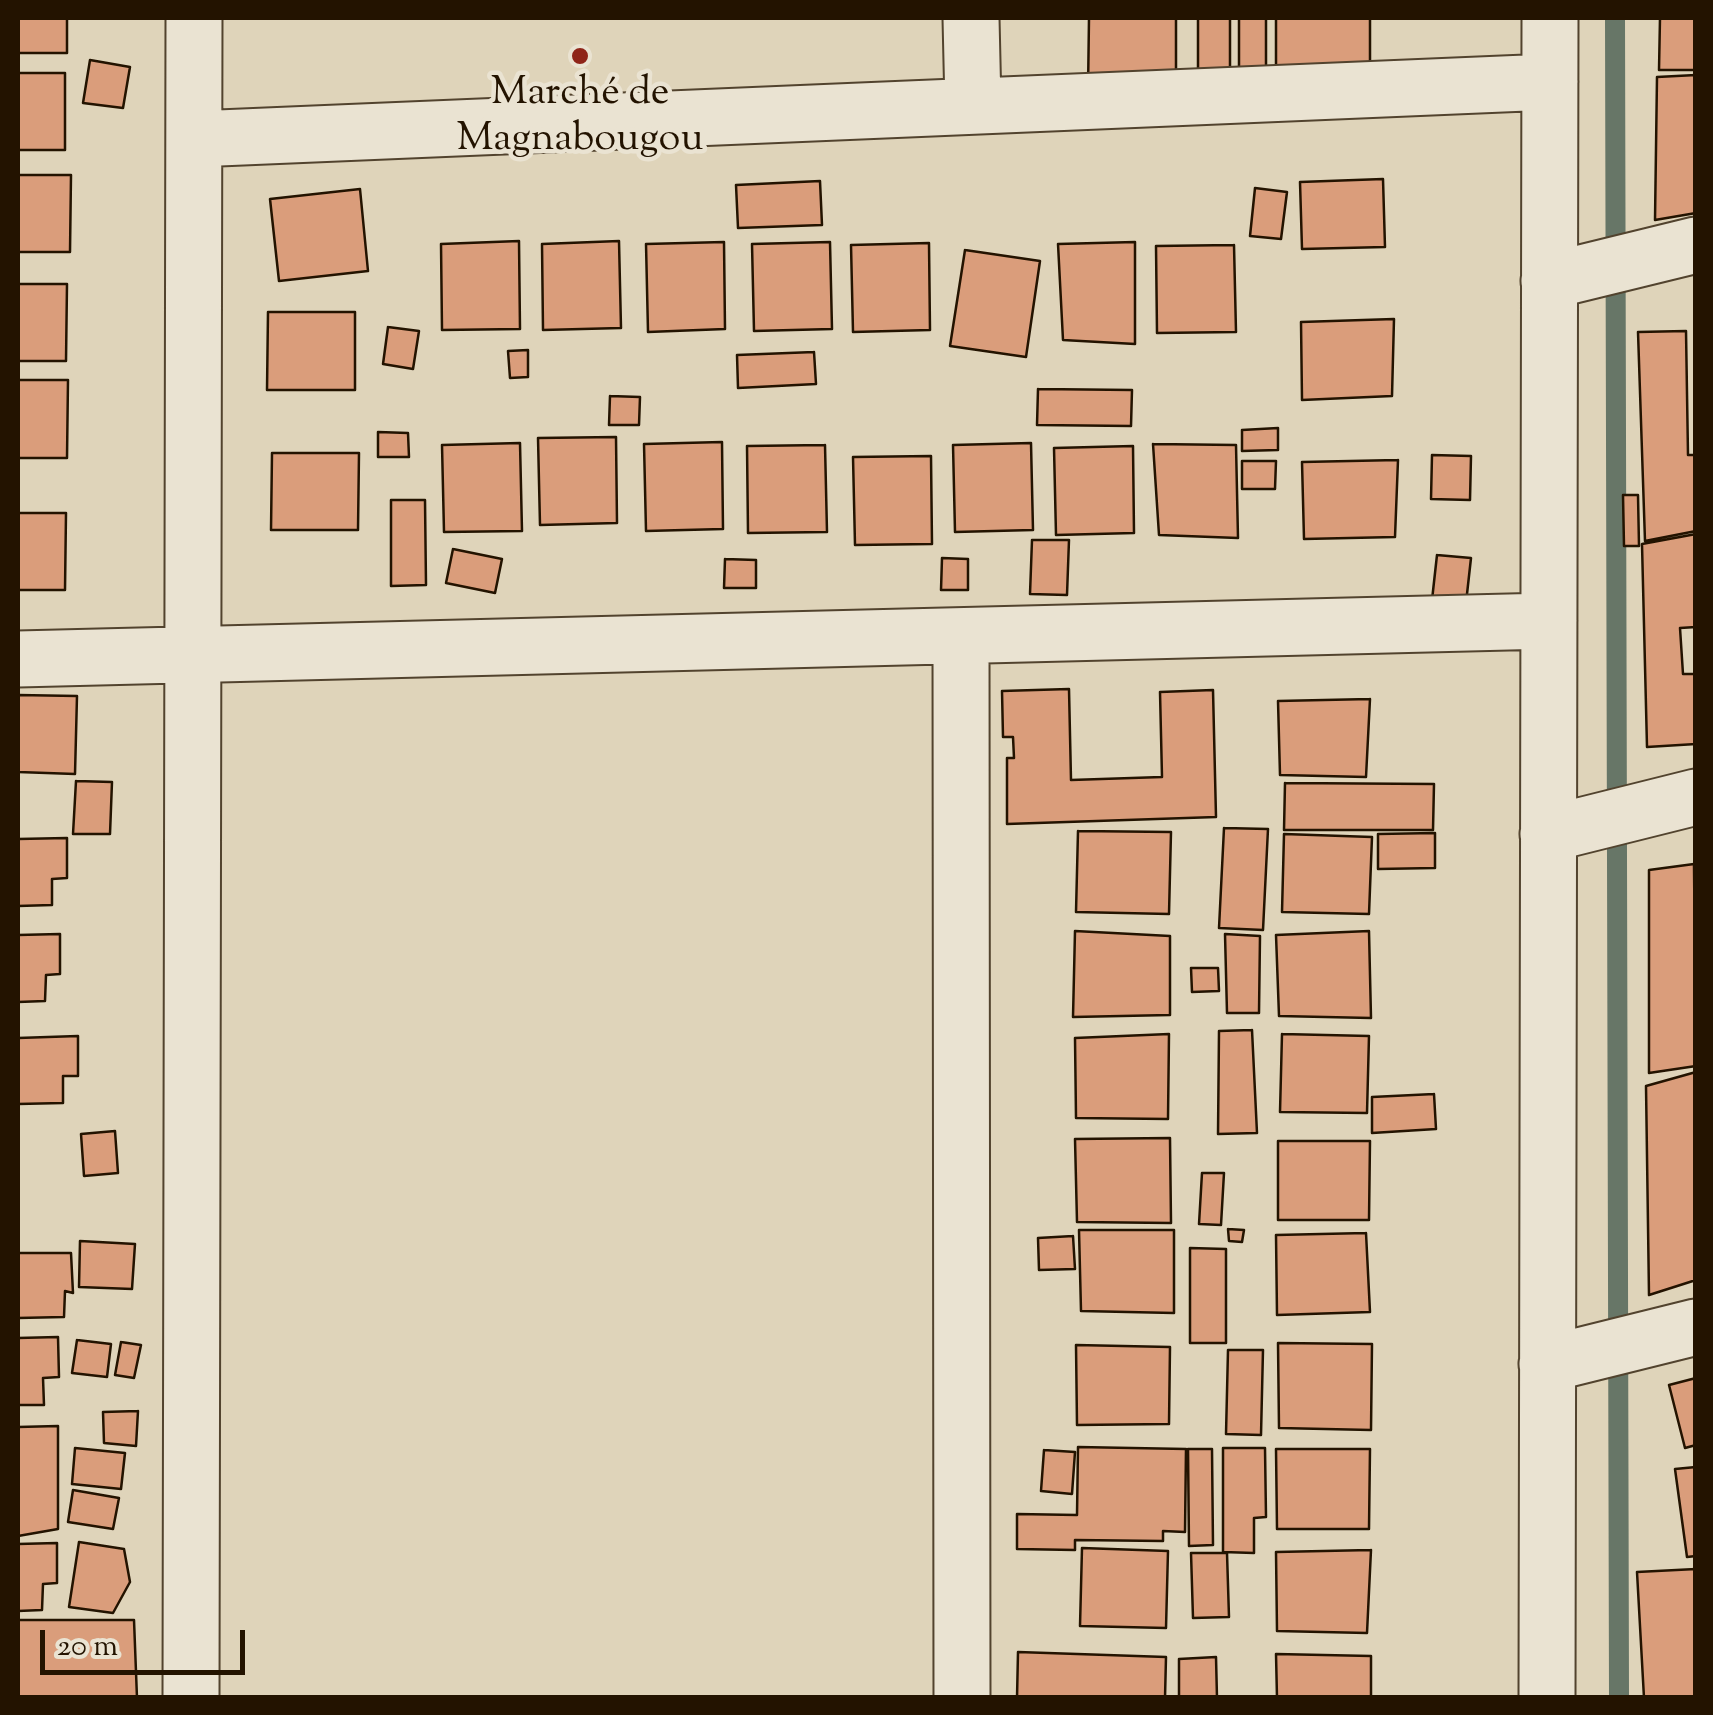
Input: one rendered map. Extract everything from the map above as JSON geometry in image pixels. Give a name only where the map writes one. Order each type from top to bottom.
[{"type":"street","points":[[191,1698],[194,18]]},
{"type":"street","points":[[971,18],[973,106]]},
{"type":"street","points":[[1546,1698],[1550,18]]},
{"type":"street","points":[[195,139],[1550,82]]},
{"type":"street","points":[[1549,281],[1696,245]]},
{"type":"street","points":[[18,659],[1548,621]]},
{"type":"street","points":[[961,636],[962,1698]]},
{"type":"street","points":[[1548,834],[1696,796]]},
{"type":"street","points":[[1548,1364],[1696,1327]]},
{"type":"building","points":[[18,18],[67,18],[67,53],[18,53]]},
{"type":"building","points":[[1089,18],[1176,18],[1176,92],[1088,91]]},
{"type":"building","points":[[1198,18],[1230,18],[1230,86],[1198,87]]},
{"type":"building","points":[[1239,18],[1266,18],[1266,69],[1239,68]]},
{"type":"building","points":[[1276,18],[1370,18],[1370,78],[1276,76]]},
{"type":"building","points":[[1660,18],[1696,18],[1696,70],[1659,70]]},
{"type":"building","points":[[90,60],[130,67],[123,108],[83,103]]},
{"type":"building","points":[[18,73],[65,73],[65,150],[18,150]]},
{"type":"building","points":[[1696,75],[1696,213],[1655,220],[1657,77]]},
{"type":"building","points":[[18,175],[71,175],[70,252],[18,252]]},
{"type":"building","points":[[1383,179],[1385,247],[1302,249],[1300,182]]},
{"type":"building","points":[[820,181],[822,225],[738,228],[736,185]]},
{"type":"building","points":[[1255,188],[1287,192],[1281,239],[1250,236]]},
{"type":"building","points":[[360,189],[368,271],[279,281],[270,199]]},
{"type":"building","points":[[519,241],[520,329],[442,330],[441,244]]},
{"type":"building","points":[[619,241],[621,328],[543,330],[542,244]]},
{"type":"building","points":[[724,242],[725,329],[648,332],[646,244]]},
{"type":"building","points":[[830,242],[832,329],[754,331],[752,244]]},
{"type":"building","points":[[1135,242],[1135,344],[1063,340],[1058,244]]},
{"type":"building","points":[[929,243],[930,330],[853,332],[851,245]]},
{"type":"building","points":[[1234,245],[1236,332],[1157,333],[1156,246]]},
{"type":"building","points":[[965,250],[1040,261],[1026,357],[950,346]]},
{"type":"building","points":[[18,284],[67,284],[66,361],[18,361]]},
{"type":"building","points":[[268,312],[355,312],[355,390],[267,390]]},
{"type":"building","points":[[1394,319],[1392,396],[1302,400],[1301,322]]},
{"type":"building","points":[[388,327],[419,331],[413,369],[383,364]]},
{"type":"building","points":[[1686,331],[1688,455],[1696,455],[1696,531],[1645,541],[1638,332]]},
{"type":"building","points":[[528,350],[528,377],[510,378],[508,351]]},
{"type":"building","points":[[814,352],[816,384],[738,388],[737,355]]},
{"type":"building","points":[[18,380],[68,380],[67,458],[18,458]]},
{"type":"building","points":[[1038,389],[1132,390],[1131,426],[1037,425]]},
{"type":"building","points":[[610,396],[640,397],[639,425],[609,425]]},
{"type":"building","points":[[1278,428],[1278,450],[1242,451],[1242,430]]},
{"type":"building","points":[[378,432],[408,433],[409,457],[378,457]]},
{"type":"building","points":[[616,437],[617,523],[540,525],[538,438]]},
{"type":"building","points":[[722,442],[723,529],[646,531],[644,444]]},
{"type":"building","points":[[520,443],[522,531],[444,532],[442,445]]},
{"type":"building","points":[[1031,443],[1033,530],[955,532],[953,445]]},
{"type":"building","points":[[1153,444],[1236,445],[1238,538],[1159,535]]},
{"type":"building","points":[[825,445],[827,532],[748,533],[747,446]]},
{"type":"building","points":[[1133,446],[1134,533],[1056,535],[1054,448]]},
{"type":"building","points":[[272,453],[359,453],[358,530],[271,530]]},
{"type":"building","points":[[1432,455],[1471,456],[1470,500],[1431,499]]},
{"type":"building","points":[[931,456],[932,544],[855,545],[853,457]]},
{"type":"building","points":[[1398,460],[1395,537],[1304,539],[1302,462]]},
{"type":"building","points":[[1242,461],[1276,461],[1275,489],[1242,489]]},
{"type":"building","points":[[1623,495],[1638,495],[1639,546],[1624,546]]},
{"type":"building","points":[[391,500],[425,500],[426,585],[391,586]]},
{"type":"building","points":[[18,513],[66,513],[65,590],[18,590]]},
{"type":"building","points":[[1696,534],[1696,627],[1680,628],[1683,674],[1696,674],[1696,744],[1647,747],[1642,544]]},
{"type":"building","points":[[1032,540],[1069,540],[1067,595],[1030,594]]},
{"type":"building","points":[[453,549],[502,559],[495,593],[446,583]]},
{"type":"building","points":[[1437,555],[1471,558],[1466,603],[1432,600]]},
{"type":"building","points":[[942,558],[968,559],[968,590],[941,590]]},
{"type":"building","points":[[725,559],[756,560],[756,588],[724,588]]},
{"type":"building","points":[[1069,689],[1071,780],[1162,777],[1160,692],[1213,690],[1216,817],[1007,824],[1007,758],[1014,758],[1013,737],[1003,737],[1002,691]]},
{"type":"building","points":[[18,695],[77,696],[75,774],[18,772]]},
{"type":"building","points":[[1370,699],[1366,777],[1280,775],[1278,701]]},
{"type":"building","points":[[76,781],[112,782],[110,834],[73,834]]},
{"type":"building","points":[[1285,783],[1434,784],[1433,830],[1284,830]]},
{"type":"building","points":[[1224,828],[1268,829],[1263,930],[1219,928]]},
{"type":"building","points":[[1078,831],[1171,832],[1169,914],[1076,912]]},
{"type":"building","points":[[1435,833],[1435,868],[1378,869],[1378,834]]},
{"type":"building","points":[[1284,834],[1372,837],[1369,914],[1282,912]]},
{"type":"building","points":[[67,838],[67,878],[52,879],[52,905],[18,906],[18,839]]},
{"type":"building","points":[[1694,864],[1696,1066],[1649,1073],[1649,870]]},
{"type":"building","points":[[1075,931],[1170,936],[1170,1015],[1073,1017]]},
{"type":"building","points":[[1369,931],[1371,1018],[1279,1016],[1276,935]]},
{"type":"building","points":[[60,934],[60,974],[46,975],[45,1001],[18,1002],[18,935]]},
{"type":"building","points":[[1225,934],[1260,936],[1259,1013],[1227,1013]]},
{"type":"building","points":[[1191,968],[1218,968],[1219,991],[1192,992]]},
{"type":"building","points":[[1252,1030],[1257,1133],[1218,1134],[1219,1031]]},
{"type":"building","points":[[1169,1034],[1168,1119],[1076,1118],[1075,1038]]},
{"type":"building","points":[[1282,1034],[1369,1036],[1367,1113],[1280,1112]]},
{"type":"building","points":[[78,1036],[78,1076],[63,1076],[63,1103],[18,1104],[18,1038]]},
{"type":"building","points":[[1696,1072],[1696,1280],[1649,1295],[1646,1086]]},
{"type":"building","points":[[1434,1094],[1436,1129],[1372,1133],[1372,1097]]},
{"type":"building","points":[[115,1131],[118,1173],[84,1176],[81,1134]]},
{"type":"building","points":[[1170,1138],[1171,1223],[1077,1222],[1075,1139]]},
{"type":"building","points":[[1278,1141],[1370,1141],[1369,1220],[1278,1220]]},
{"type":"building","points":[[1202,1173],[1224,1173],[1221,1225],[1199,1224]]},
{"type":"building","points":[[1228,1229],[1244,1230],[1242,1242],[1229,1241]]},
{"type":"building","points":[[1079,1230],[1174,1230],[1174,1313],[1081,1311]]},
{"type":"building","points":[[1366,1233],[1370,1312],[1277,1315],[1276,1235]]},
{"type":"building","points":[[1073,1236],[1075,1269],[1039,1270],[1038,1238]]},
{"type":"building","points":[[80,1241],[135,1244],[132,1289],[79,1287]]},
{"type":"building","points":[[1190,1248],[1226,1249],[1226,1343],[1190,1343]]},
{"type":"building","points":[[18,1253],[71,1253],[73,1293],[65,1291],[64,1317],[18,1318]]},
{"type":"building","points":[[58,1337],[59,1377],[43,1378],[44,1405],[18,1405],[18,1338]]},
{"type":"building","points":[[77,1340],[111,1344],[107,1377],[72,1373]]},
{"type":"building","points":[[121,1342],[141,1345],[134,1378],[115,1375]]},
{"type":"building","points":[[1278,1343],[1372,1344],[1371,1430],[1279,1428]]},
{"type":"building","points":[[1076,1345],[1170,1347],[1169,1424],[1077,1425]]},
{"type":"building","points":[[1228,1350],[1263,1350],[1261,1435],[1226,1434]]},
{"type":"building","points":[[1696,1378],[1696,1445],[1685,1448],[1669,1385]]},
{"type":"building","points":[[138,1411],[136,1446],[104,1443],[103,1412]]},
{"type":"building","points":[[58,1426],[58,1529],[18,1536],[18,1427]]},
{"type":"building","points":[[1078,1447],[1186,1449],[1185,1532],[1163,1531],[1163,1541],[1075,1540],[1075,1550],[1017,1549],[1017,1514],[1077,1515]]},
{"type":"building","points":[[75,1448],[125,1453],[121,1489],[72,1484]]},
{"type":"building","points":[[1223,1448],[1265,1448],[1266,1517],[1254,1518],[1254,1553],[1223,1552]]},
{"type":"building","points":[[1188,1449],[1212,1449],[1213,1545],[1189,1546]]},
{"type":"building","points":[[1276,1449],[1370,1449],[1369,1529],[1277,1529]]},
{"type":"building","points":[[1044,1450],[1075,1452],[1072,1494],[1041,1491]]},
{"type":"building","points":[[1696,1467],[1696,1556],[1687,1557],[1675,1469]]},
{"type":"building","points":[[73,1490],[119,1498],[113,1529],[68,1522]]},
{"type":"building","points":[[79,1542],[124,1549],[130,1582],[113,1613],[69,1607]]},
{"type":"building","points":[[57,1543],[57,1583],[43,1584],[42,1610],[18,1611],[18,1544]]},
{"type":"building","points":[[1082,1548],[1168,1551],[1166,1628],[1080,1626]]},
{"type":"building","points":[[1371,1550],[1367,1633],[1277,1631],[1276,1552]]},
{"type":"building","points":[[1191,1553],[1227,1553],[1229,1617],[1193,1618]]},
{"type":"building","points":[[1696,1569],[1696,1698],[1644,1698],[1637,1572]]},
{"type":"building","points":[[18,1620],[134,1620],[137,1698],[18,1698]]},
{"type":"building","points":[[1018,1652],[1166,1657],[1165,1698],[1017,1698]]},
{"type":"building","points":[[1276,1654],[1371,1656],[1371,1698],[1277,1698]]},
{"type":"building","points":[[1216,1657],[1217,1698],[1179,1698],[1179,1659]]},
{"type":"waterway","points":[[1615,18],[1619,1698]]},
{"type":"place","name":"Marché de Magnabougou","points":[[580,56]]}]
